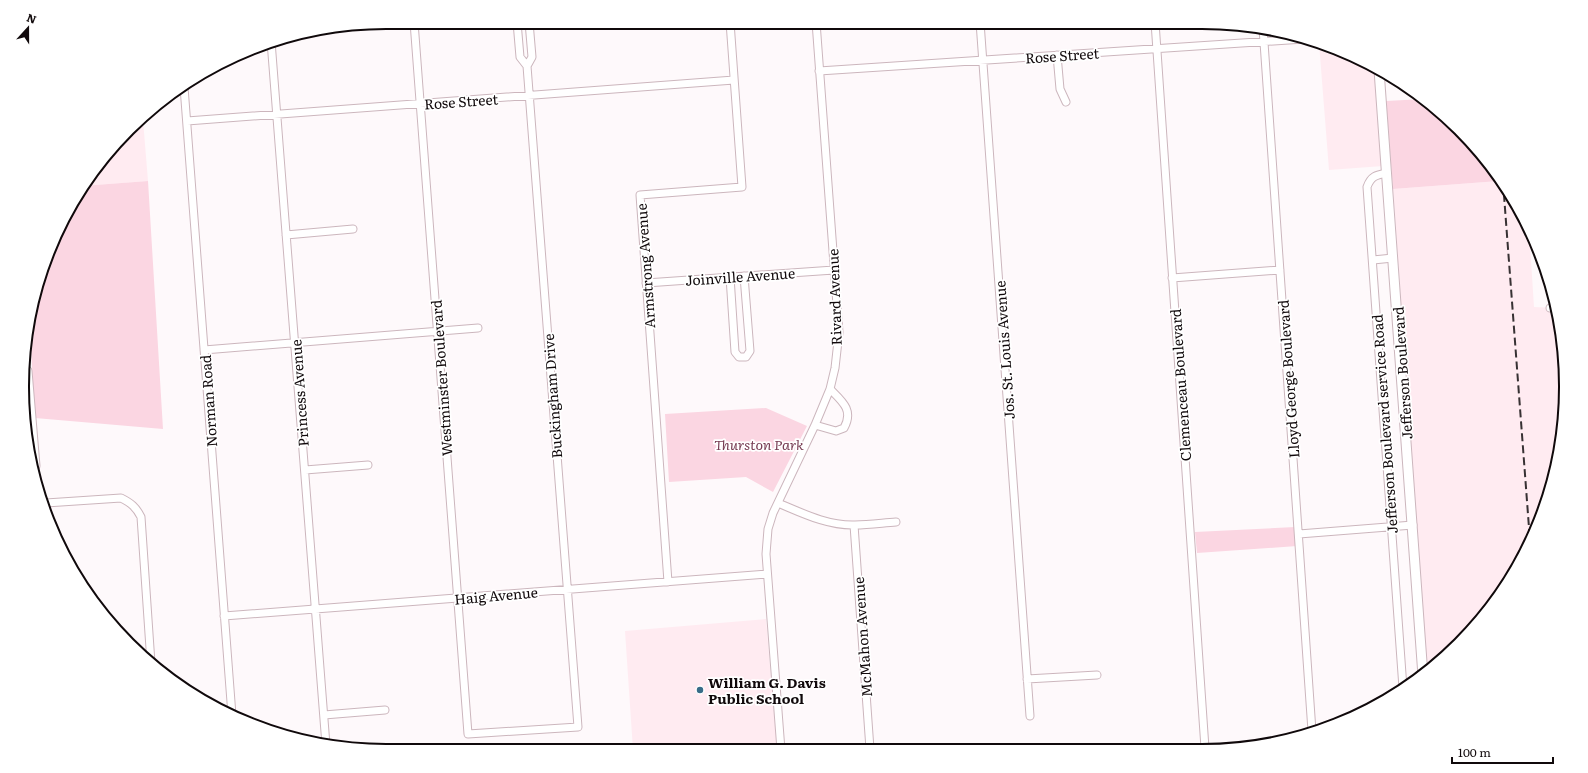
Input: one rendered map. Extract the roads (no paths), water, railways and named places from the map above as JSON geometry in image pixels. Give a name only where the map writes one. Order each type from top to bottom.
[{"type":"street","name":"Westminster Boulevard","points":[[415,29],[468,734]]},
{"type":"street","name":"Buckingham Drive","points":[[518,29],[520,57],[527,66]]},
{"type":"street","name":"Buckingham Drive","points":[[468,734],[578,728],[529,96],[527,66],[532,57],[530,29]]},
{"type":"street","name":"Armstrong Avenue","points":[[668,582],[640,195],[742,187],[730,29]]},
{"type":"street","name":"Rivard Avenue","points":[[781,744],[767,574],[766,554],[768,529],[778,502],[815,425],[830,389],[835,368],[838,332],[816,29]]},
{"type":"street","name":"Jos. St. Louis Avenue","points":[[981,29],[1030,716]]},
{"type":"street","name":"Clemenceau Boulevard","points":[[1155,29],[1205,744]]},
{"type":"street","name":"Lloyd George Boulevard","points":[[1264,35],[1312,726]]},
{"type":"street","name":"Rose Street","points":[[819,71],[1285,39]]},
{"type":"street","name":"Princess Avenue","points":[[272,48],[326,738]]},
{"type":"street","points":[[1057,55],[1060,89],[1066,102]]},
{"type":"street","name":"Jefferson Boulevard","points":[[1380,77],[1422,667]]},
{"type":"street","name":"Rose Street","points":[[187,121],[734,80]]},
{"type":"street","name":"Norman Road","points":[[184,92],[231,709]]},
{"type":"street","name":"Jefferson Boulevard service Road","points":[[1387,173],[1377,175],[1370,179],[1367,187],[1403,682]]},
{"type":"street","points":[[286,235],[354,230]]},
{"type":"street","points":[[1372,260],[1393,258]]},
{"type":"street","name":"Joinville Avenue","points":[[646,283],[834,270]]},
{"type":"street","points":[[1172,278],[1280,270]]},
{"type":"street","points":[[730,277],[735,352],[739,357],[746,357],[750,351],[744,276]]},
{"type":"street","points":[[204,350],[478,328]]},
{"type":"street","points":[[815,425],[836,431],[844,428],[848,421],[848,412],[845,403],[830,389]]},
{"type":"street","points":[[30,403],[32,435]]},
{"type":"street","points":[[305,470],[368,465]]},
{"type":"street","points":[[48,502],[121,498],[130,502],[137,509],[141,517],[150,654]]},
{"type":"street","points":[[778,502],[807,515],[829,522],[854,525],[896,522]]},
{"type":"street","name":"McMahon Avenue","points":[[854,525],[870,744]]},
{"type":"street","points":[[1299,534],[1413,525]]},
{"type":"street","name":"Haig Avenue","points":[[224,616],[767,574]]},
{"type":"street","points":[[1027,679],[1097,675]]},
{"type":"street","points":[[324,715],[385,710]]},
{"type":"railway","points":[[1504,196],[1529,529]]},
{"type":"place","name":"William G. Davis Public School","points":[[700,690]]},
{"type":"park label","name":"Thurston Park","points":[[759,444]]}]
